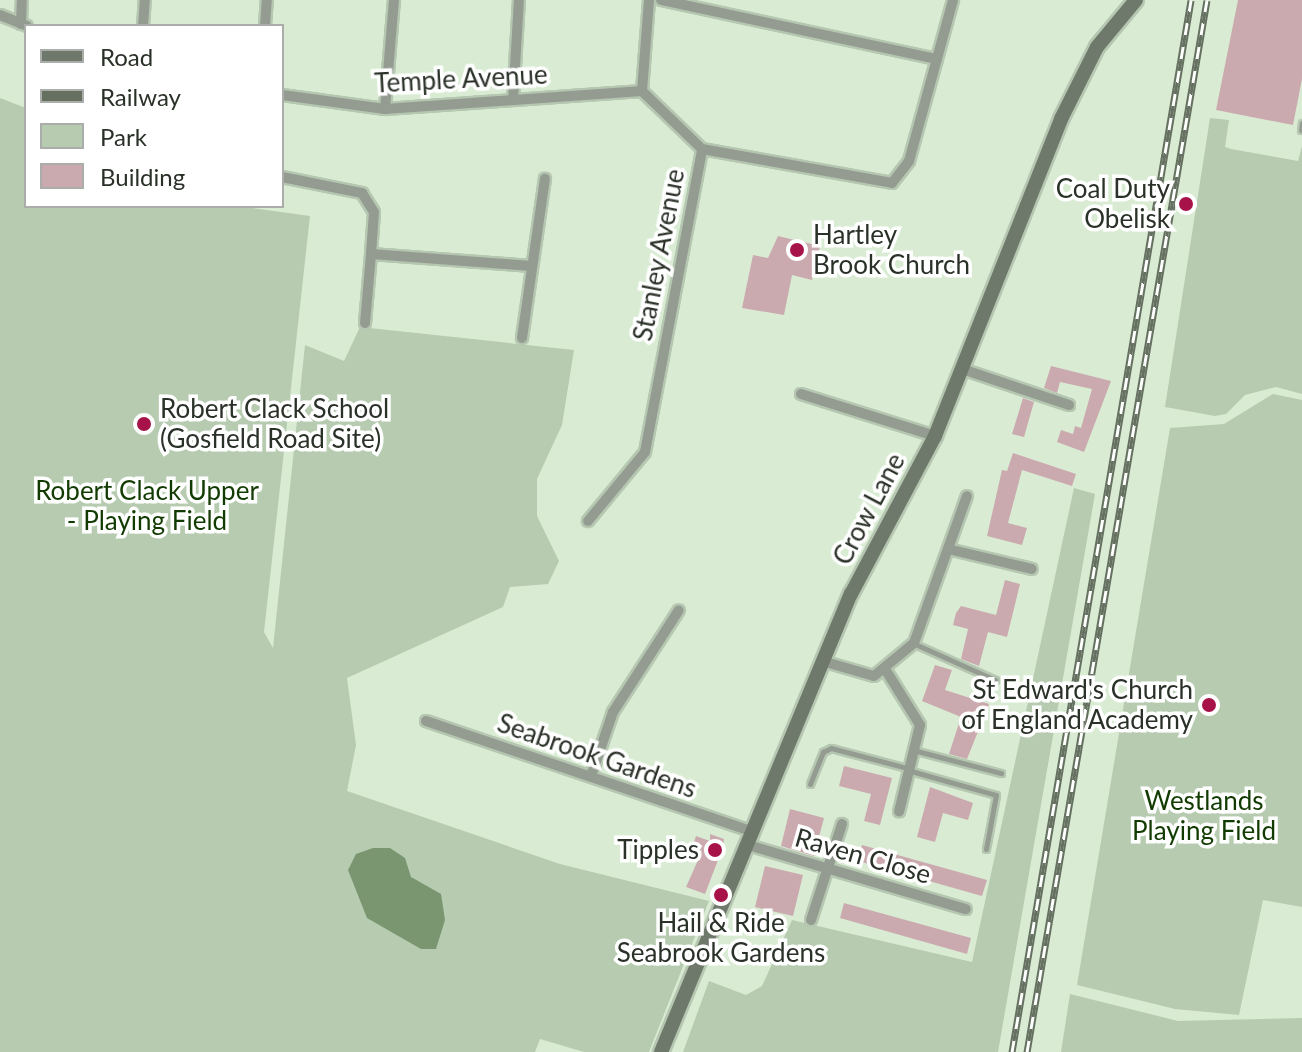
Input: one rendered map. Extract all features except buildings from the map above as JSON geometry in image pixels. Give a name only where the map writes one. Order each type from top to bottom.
[{"type":"street","points":[[0,15],[24,25],[22,0]]},
{"type":"street","points":[[143,24],[145,0]]},
{"type":"street","points":[[265,24],[267,0]]},
{"type":"street","points":[[385,109],[394,0]]},
{"type":"street","points":[[513,100],[519,0]]},
{"type":"street","points":[[642,91],[649,0]]},
{"type":"street","points":[[661,0],[937,59]]},
{"type":"street","points":[[702,149],[892,183],[909,161],[953,0]]},
{"type":"street","name":"Crow Lane","points":[[661,1052],[851,594],[935,436],[1061,119],[1097,47],[1136,0]]},
{"type":"street","name":"Temple Avenue","points":[[284,95],[385,109],[642,91]]},
{"type":"street","name":"Stanley Avenue","points":[[588,521],[645,452],[702,149],[642,91]]},
{"type":"street","points":[[284,177],[362,193],[374,212],[365,323]]},
{"type":"street","points":[[522,338],[545,179]]},
{"type":"street","points":[[371,254],[532,266]]},
{"type":"street","points":[[962,369],[1069,405]]},
{"type":"street","points":[[801,394],[935,436]]},
{"type":"street","points":[[822,661],[874,676],[914,643],[967,496]]},
{"type":"street","points":[[948,549],[1032,569]]},
{"type":"street","points":[[591,776],[613,712],[679,610]]},
{"type":"street","points":[[885,669],[920,725],[917,751],[899,812]]},
{"type":"street","name":"Seabrook Gardens","points":[[426,721],[591,776],[751,839]]},
{"type":"street","points":[[811,920],[842,824]]},
{"type":"street","name":"Raven Close","points":[[751,839],[829,868],[966,909]]},
{"type":"lane","points":[[914,643],[995,680]]},
{"type":"lane","points":[[810,784],[823,752],[831,748],[996,795],[986,849]]},
{"type":"lane","points":[[917,751],[1001,773]]},
{"type":"green space","name":"Robert Clack Upper - Playing Field","points":[[0,98],[24,107],[24,208],[252,208],[310,216],[264,632],[273,648],[305,345],[344,361],[360,327],[574,350],[562,425],[537,479],[537,516],[559,561],[548,584],[510,587],[503,607],[347,678],[356,745],[347,791],[560,864],[709,901],[649,1052],[584,1052],[540,1039],[535,1052],[0,1052]]},
{"type":"green space","points":[[1210,118],[1229,120],[1225,147],[1231,149],[1298,161],[1302,146],[1302,394],[1276,387],[1245,395],[1226,414],[1215,416],[1165,407]]},
{"type":"green space","name":"Westlands Playing Field","points":[[1273,394],[1302,400],[1302,907],[1263,900],[1239,1015],[1175,1009],[1077,985],[1170,428],[1224,424]]},
{"type":"green space","points":[[1074,488],[1095,494],[998,1052],[683,1052],[709,981],[746,995],[762,986],[792,920],[972,962]]},
{"type":"green space","points":[[1070,994],[1178,1021],[1302,1018],[1302,1052],[1061,1052]]},
{"type":"shaded area","points":[[373,848],[390,848],[405,858],[411,877],[441,894],[445,920],[436,949],[421,949],[367,918],[348,870],[356,854]]},
{"type":"railway","points":[[1012,1052],[1191,0]]},
{"type":"railway","points":[[1027,1052],[1207,0]]},
{"type":"place","name":"Coal Duty Obelisk","points":[[1186,204]]},
{"type":"place","name":"Hartley Brook Church","points":[[797,250]]},
{"type":"place","name":"Robert Clack School (Gosfield Road Site)","points":[[144,424]]},
{"type":"place","name":"St Edward's Church of England Academy","points":[[1209,705]]},
{"type":"place","name":"Tipples","points":[[715,850]]},
{"type":"place","name":"Hail & Ride Seabrook Gardens","points":[[721,895]]}]
